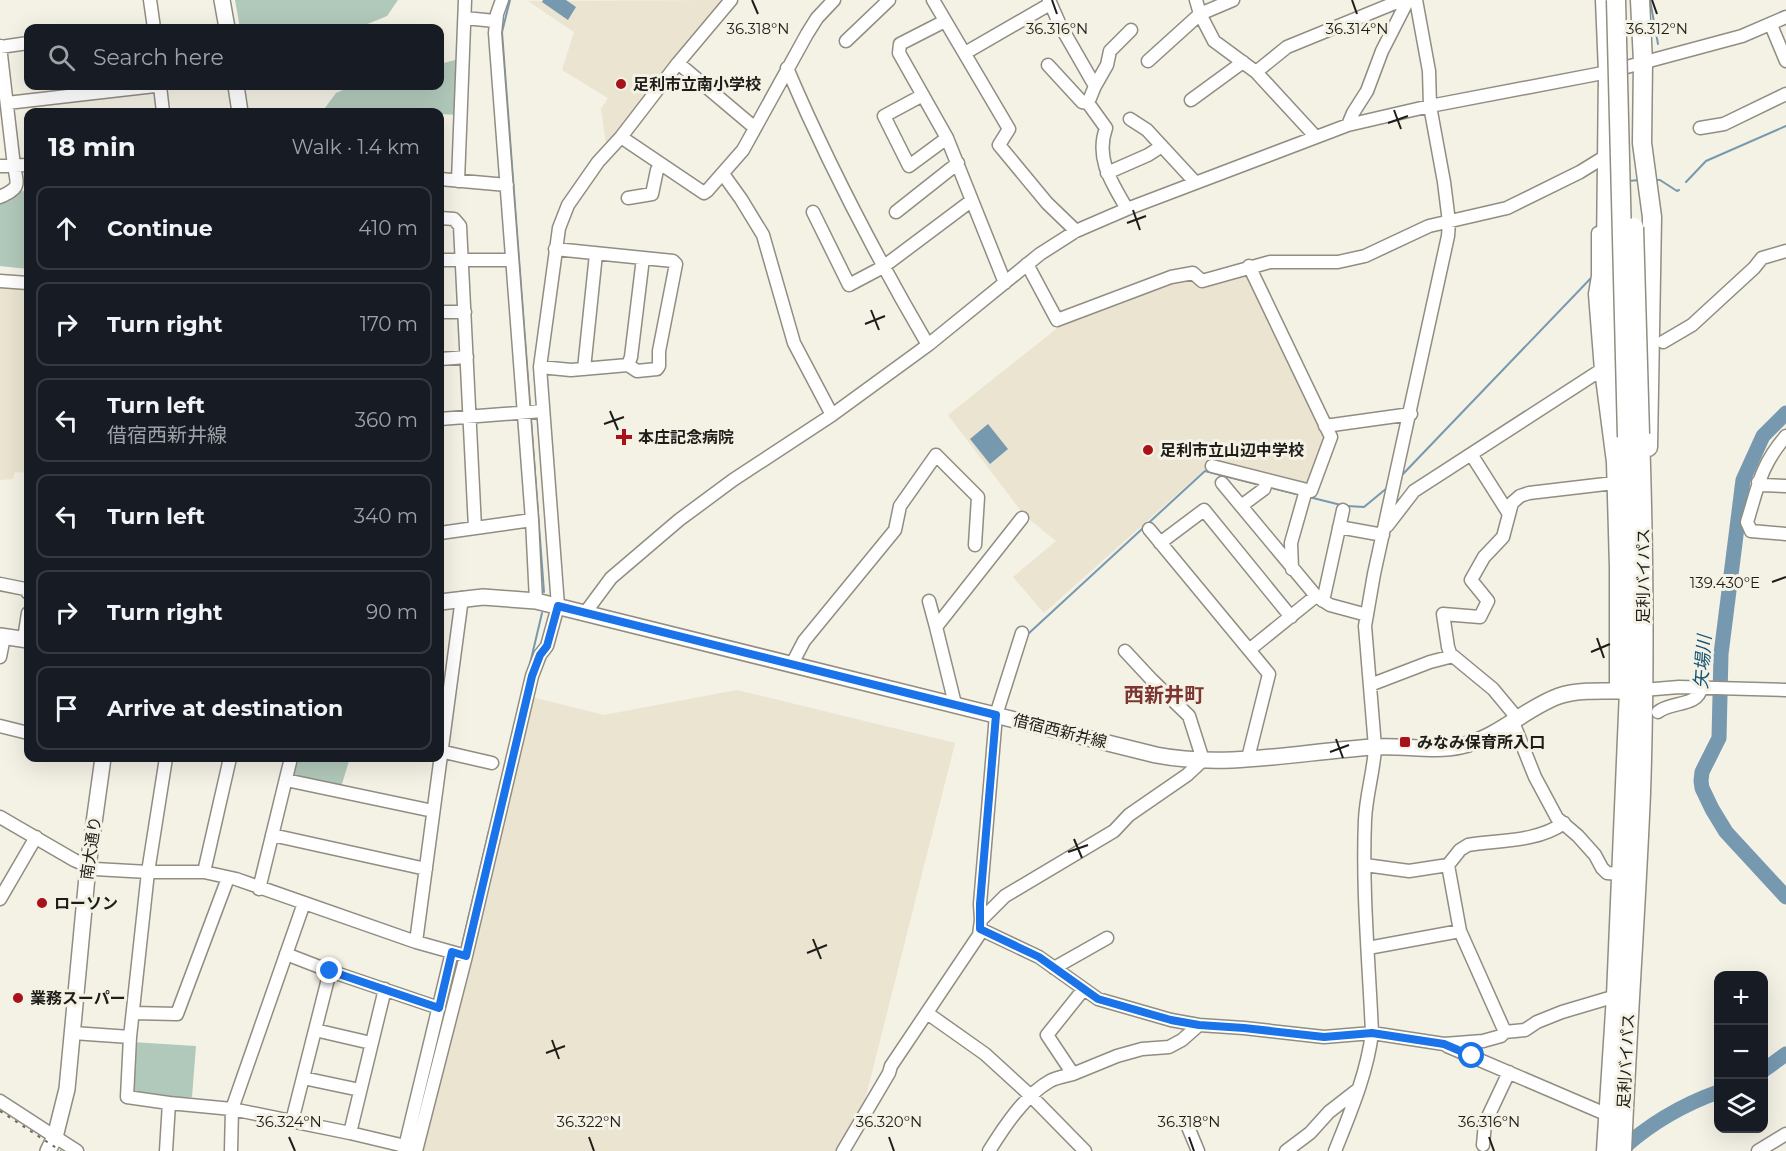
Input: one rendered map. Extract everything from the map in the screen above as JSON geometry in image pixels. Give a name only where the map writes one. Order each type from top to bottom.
[{"type":"highway","points":[[1605,0],[1608,72],[1606,252],[1609,330],[1618,432],[1636,531]]},
{"type":"highway","name":"足利バイパス","points":[[1616,0],[1634,436]]},
{"type":"highway","name":"足利バイパス","points":[[1614,1144],[1608,1115],[1622,874],[1636,531],[1628,0]]},
{"type":"highway","points":[[1636,531],[1649,421],[1652,253],[1649,189],[1642,143],[1643,62],[1640,0]]},
{"type":"highway","name":"足利バイパス","points":[[1614,1144],[1641,794],[1629,691]]},
{"type":"main road","points":[[222,0],[226,24]]},
{"type":"main road","points":[[237,90],[239,108]]},
{"type":"main road","name":"借宿西新井線","points":[[444,601],[483,597],[537,601],[1156,756],[1185,760],[1248,759],[1375,747],[1449,748],[1462,746],[1485,737],[1560,696],[1629,691]]},
{"type":"main road","points":[[2,637],[24,639]]},
{"type":"main road","name":"南大通り","points":[[48,1151],[55,1137],[67,1089],[88,866],[103,762]]},
{"type":"street","points":[[150,0],[153,24]]},
{"type":"street","points":[[502,0],[495,21],[495,33],[537,601]]},
{"type":"street","points":[[409,1149],[466,956],[532,676],[540,655],[547,646],[558,606],[540,367],[558,228],[568,205],[598,162],[621,137],[678,63],[731,0]]},
{"type":"street","points":[[621,137],[704,193],[744,150],[787,68],[817,18],[834,0]]},
{"type":"street","points":[[846,41],[889,0]]},
{"type":"street","points":[[933,0],[1009,129],[999,146],[1047,203],[1076,231]]},
{"type":"street","points":[[1196,0],[1200,14],[1214,40],[1256,72],[1315,136]]},
{"type":"street","points":[[1148,61],[1200,14],[1233,0]]},
{"type":"street","points":[[1256,72],[1287,47],[1402,0]]},
{"type":"street","points":[[1348,124],[1367,91],[1382,51],[1408,0]]},
{"type":"street","points":[[1335,1151],[1370,1050],[1372,1033],[1365,818],[1375,763],[1375,747],[1365,626],[1448,236],[1449,222],[1430,106],[1429,70],[1416,0]]},
{"type":"street","points":[[458,181],[465,18],[462,1]]},
{"type":"street","points":[[965,53],[1049,2],[1095,86]]},
{"type":"street","points":[[585,613],[611,578],[679,520],[733,480],[832,416],[928,345],[1027,264],[1076,231],[1195,182],[1348,124],[1608,72],[1742,36],[1786,17]]},
{"type":"street","points":[[465,18],[495,21]]},
{"type":"street","points":[[945,21],[906,40],[898,47],[899,53],[947,138],[1005,283]]},
{"type":"street","points":[[1771,25],[1786,61]]},
{"type":"street","points":[[1088,103],[1107,65],[1110,51],[1131,30]]},
{"type":"street","points":[[0,197],[16,189],[18,185],[0,46],[24,43]]},
{"type":"street","points":[[1191,100],[1244,62]]},
{"type":"street","points":[[678,63],[755,128]]},
{"type":"street","points":[[1048,64],[1082,102],[1088,103],[1106,128],[1102,146],[1107,173],[1127,209]]},
{"type":"street","points":[[787,68],[835,173],[883,267],[928,345]]},
{"type":"street","points":[[6,103],[120,90]]},
{"type":"street","points":[[160,90],[163,108]]},
{"type":"street","points":[[1700,128],[1724,124],[1786,94]]},
{"type":"street","points":[[923,95],[884,116],[909,166],[947,138]]},
{"type":"street","points":[[1130,119],[1148,130],[1195,182]]},
{"type":"street","points":[[1107,173],[1148,155],[1162,146]]},
{"type":"street","points":[[1027,264],[1057,320],[1171,277],[1193,273],[1202,280],[1270,262],[1338,262],[1365,256],[1429,226],[1507,208],[1580,172],[1606,156]]},
{"type":"street","points":[[896,212],[958,163]]},
{"type":"street","points":[[0,166],[24,165]]},
{"type":"street","points":[[628,198],[652,194],[657,170],[662,165]]},
{"type":"street","points":[[723,174],[763,235],[794,343],[832,416]]},
{"type":"street","points":[[444,179],[507,184]]},
{"type":"street","points":[[1606,196],[1600,205],[1598,276],[1595,294],[1601,370],[1613,462],[1616,567],[1629,691],[1707,688],[1786,690]]},
{"type":"street","points":[[813,212],[849,285],[883,267],[971,201]]},
{"type":"street","points":[[444,218],[454,219],[460,226],[475,528]]},
{"type":"street","points":[[540,367],[571,370],[628,365],[637,371],[657,369],[676,264],[673,261],[555,249]]},
{"type":"street","points":[[1663,342],[1692,325],[1762,258],[1786,251]]},
{"type":"street","points":[[584,369],[596,254]]},
{"type":"street","points":[[628,365],[631,357],[643,258]]},
{"type":"street","points":[[444,260],[512,260]]},
{"type":"street","points":[[1212,466],[1311,491],[1331,437],[1250,266]]},
{"type":"street","points":[[0,281],[24,283]]},
{"type":"street","points":[[444,312],[465,312]]},
{"type":"street","points":[[444,359],[467,357]]},
{"type":"street","points":[[1384,532],[1414,490],[1601,370]]},
{"type":"street","points":[[444,418],[543,411]]},
{"type":"street","points":[[1325,426],[1410,414]]},
{"type":"street","points":[[1785,438],[1770,456],[1758,482],[1747,522],[1751,531],[1786,534]]},
{"type":"street","points":[[1471,454],[1509,514]]},
{"type":"street","points":[[792,663],[804,641],[895,530],[900,506],[936,455],[978,497],[975,544]]},
{"type":"street","points":[[1241,506],[1264,489],[1267,480]]},
{"type":"street","points":[[1758,482],[1762,485],[1786,486]]},
{"type":"street","points":[[1222,483],[1292,569],[1319,598],[1330,605],[1367,615]]},
{"type":"street","points":[[1451,656],[1443,614],[1480,617],[1488,601],[1471,580],[1484,557],[1503,537],[1512,503],[1520,496],[1530,493],[1614,483]]},
{"type":"street","points":[[1292,569],[1291,543],[1306,490]]},
{"type":"street","points":[[1160,543],[1204,510],[1291,616]]},
{"type":"street","points":[[1249,650],[1291,616],[1319,598],[1343,510]]},
{"type":"street","points":[[936,627],[1022,518]]},
{"type":"street","points":[[444,532],[532,520]]},
{"type":"street","points":[[1339,527],[1384,532]]},
{"type":"street","points":[[1149,529],[1269,674],[1248,759]]},
{"type":"street","points":[[0,584],[24,589]]},
{"type":"street","points":[[444,702],[445,686],[462,598]]},
{"type":"street","points":[[929,601],[955,704]]},
{"type":"street","points":[[843,1151],[890,1073],[891,1066],[979,935],[996,715],[1022,633]]},
{"type":"street","points":[[0,657],[2,637]]},
{"type":"street","points":[[981,924],[1005,896],[1114,831],[1129,815],[1187,775],[1203,760],[1190,716],[1152,681],[1125,651]]},
{"type":"street","points":[[1370,685],[1430,662],[1453,656],[1493,689],[1515,721],[1535,777],[1557,818],[1564,822],[1595,855],[1607,873],[1622,874]]},
{"type":"street","points":[[1658,712],[1671,704],[1694,699],[1707,688]]},
{"type":"street","points":[[0,726],[24,732]]},
{"type":"street","points":[[444,753],[492,763]]},
{"type":"street","points":[[165,762],[148,872],[130,1037],[127,1097],[232,1109],[350,1133],[409,1149]]},
{"type":"street","points":[[204,872],[229,762]]},
{"type":"street","points":[[260,889],[290,762]]},
{"type":"street","points":[[416,942],[440,762]]},
{"type":"street","points":[[286,780],[433,811]]},
{"type":"street","points":[[0,816],[88,866],[103,870],[204,872],[304,903],[416,942],[466,956]]},
{"type":"street","points":[[1365,865],[1409,871],[1448,865],[1460,850],[1468,845],[1522,839],[1551,831],[1564,822]]},
{"type":"street","points":[[272,835],[426,868]]},
{"type":"street","points":[[0,899],[36,837]]},
{"type":"street","points":[[1448,865],[1460,931],[1505,1032]]},
{"type":"street","points":[[133,1013],[177,1014],[228,878]]},
{"type":"street","points":[[231,1151],[232,1109],[304,903]]},
{"type":"street","points":[[981,924],[1039,957],[1098,999],[1171,1020],[1199,1025],[1324,1037],[1372,1033],[1444,1044],[1484,1041],[1502,1036],[1505,1032],[1526,1030],[1537,1022],[1562,1012],[1616,996]]},
{"type":"street","points":[[1368,948],[1460,931]]},
{"type":"street","points":[[1054,968],[1107,938]]},
{"type":"street","points":[[409,1149],[452,952]]},
{"type":"street","points":[[286,954],[439,1008]]},
{"type":"street","points":[[292,1121],[330,971]]},
{"type":"street","points":[[350,1133],[385,989]]},
{"type":"street","points":[[1072,1074],[1047,1035],[1083,990]]},
{"type":"street","points":[[927,1013],[985,1054],[1032,1097],[1084,1151]]},
{"type":"street","points":[[989,1151],[1009,1120],[1050,1081],[1117,1056],[1142,1049],[1169,1047],[1182,1040],[1199,1025]]},
{"type":"street","points":[[315,1030],[371,1043]]},
{"type":"street","points":[[73,1033],[130,1037]]},
{"type":"street","points":[[1444,1044],[1608,1115]]},
{"type":"street","points":[[1483,1145],[1485,1123],[1509,1072]]},
{"type":"street","points":[[303,1078],[360,1090]]},
{"type":"street","points":[[1286,1151],[1310,1133],[1329,1112],[1357,1091]]},
{"type":"street","points":[[0,1101],[76,1151]]},
{"type":"street","points":[[166,1151],[169,1103]]},
{"type":"street","points":[[1188,1127],[1198,1151]]},
{"type":"street","points":[[1758,1151],[1786,1134]]},
{"type":"shaded area","name":"足利市立南小学校","points":[[725,0],[616,135],[606,143],[601,109],[608,98],[562,70],[574,32],[528,1]]},
{"type":"shaded area","name":"足利市立山辺中学校","points":[[1247,274],[1327,437],[1306,488],[1212,463],[1044,613],[1013,577],[1056,541],[1024,515],[948,415],[1070,318],[1177,279]]},
{"type":"shaded area","points":[[0,286],[24,288],[24,473],[15,472],[13,479],[0,480]]},
{"type":"shaded area","points":[[737,690],[955,743],[859,1124],[843,1151],[416,1151],[528,696],[604,715]]},
{"type":"green space","points":[[235,0],[398,0],[387,16],[368,24],[239,24]]},
{"type":"green space","points":[[459,59],[457,115],[444,114],[444,108],[325,108],[336,93],[343,90],[444,90],[444,63]]},
{"type":"green space","points":[[24,191],[24,269],[0,266],[0,200]]},
{"type":"green space","points":[[294,762],[349,762],[341,787],[290,777]]},
{"type":"green space","points":[[132,1042],[196,1046],[192,1097],[171,1099],[130,1095]]},
{"type":"water","points":[[543,0],[566,0],[576,7],[568,20],[542,2]]},
{"type":"water","points":[[988,424],[1008,449],[990,464],[970,439]]},
{"type":"waterway","points":[[510,0],[502,32],[530,405]]},
{"type":"waterway","points":[[1650,0],[1658,44]]},
{"type":"waterway","points":[[1686,182],[1706,161],[1786,126]]},
{"type":"waterway","points":[[1628,181],[1640,180]]},
{"type":"waterway","points":[[1655,180],[1660,180],[1677,191],[1679,190]]},
{"type":"waterway","points":[[1403,474],[1592,277]]},
{"type":"waterway","name":"矢場川","points":[[1786,413],[1763,436],[1743,480],[1721,654],[1719,738],[1702,772],[1701,781],[1712,809],[1726,832],[1786,897]]},
{"type":"waterway","points":[[531,419],[544,592]]},
{"type":"waterway","points":[[1027,637],[1205,471],[1260,485]]},
{"type":"waterway","points":[[1268,487],[1300,495]]},
{"type":"waterway","points":[[1347,506],[1364,507],[1387,488]]},
{"type":"waterway","points":[[1309,497],[1341,505]]},
{"type":"waterway","points":[[529,668],[542,613]]},
{"type":"waterway","points":[[462,945],[489,831]]},
{"type":"waterway","points":[[417,1122],[457,963]]},
{"type":"waterway","name":"矢場川","points":[[1768,1067],[1786,1054]]},
{"type":"waterway","name":"矢場川","points":[[1620,1151],[1666,1117],[1714,1094]]},
{"type":"railway","points":[[0,1111],[61,1151]]},
{"type":"place","name":"足利市立南小学校","points":[[621,84]]},
{"type":"place","name":"本庄記念病院","points":[[624,437]]},
{"type":"place","name":"足利市立山辺中学校","points":[[1148,450]]},
{"type":"place","name":"みなみ保育所入口","points":[[1405,742]]},
{"type":"place","name":"ローソン","points":[[42,903]]},
{"type":"place","name":"業務スーパー","points":[[18,998]]},
{"type":"district","name":"西新井町","points":[[1164,695]]},
{"type":"route","points":[[330,971],[439,1008],[452,952],[466,956],[532,676],[540,655],[547,646],[558,606],[996,715],[980,904],[980,929],[1039,957],[1098,999],[1171,1020],[1199,1025],[1324,1037],[1372,1033],[1444,1044],[1472,1056]]}]
